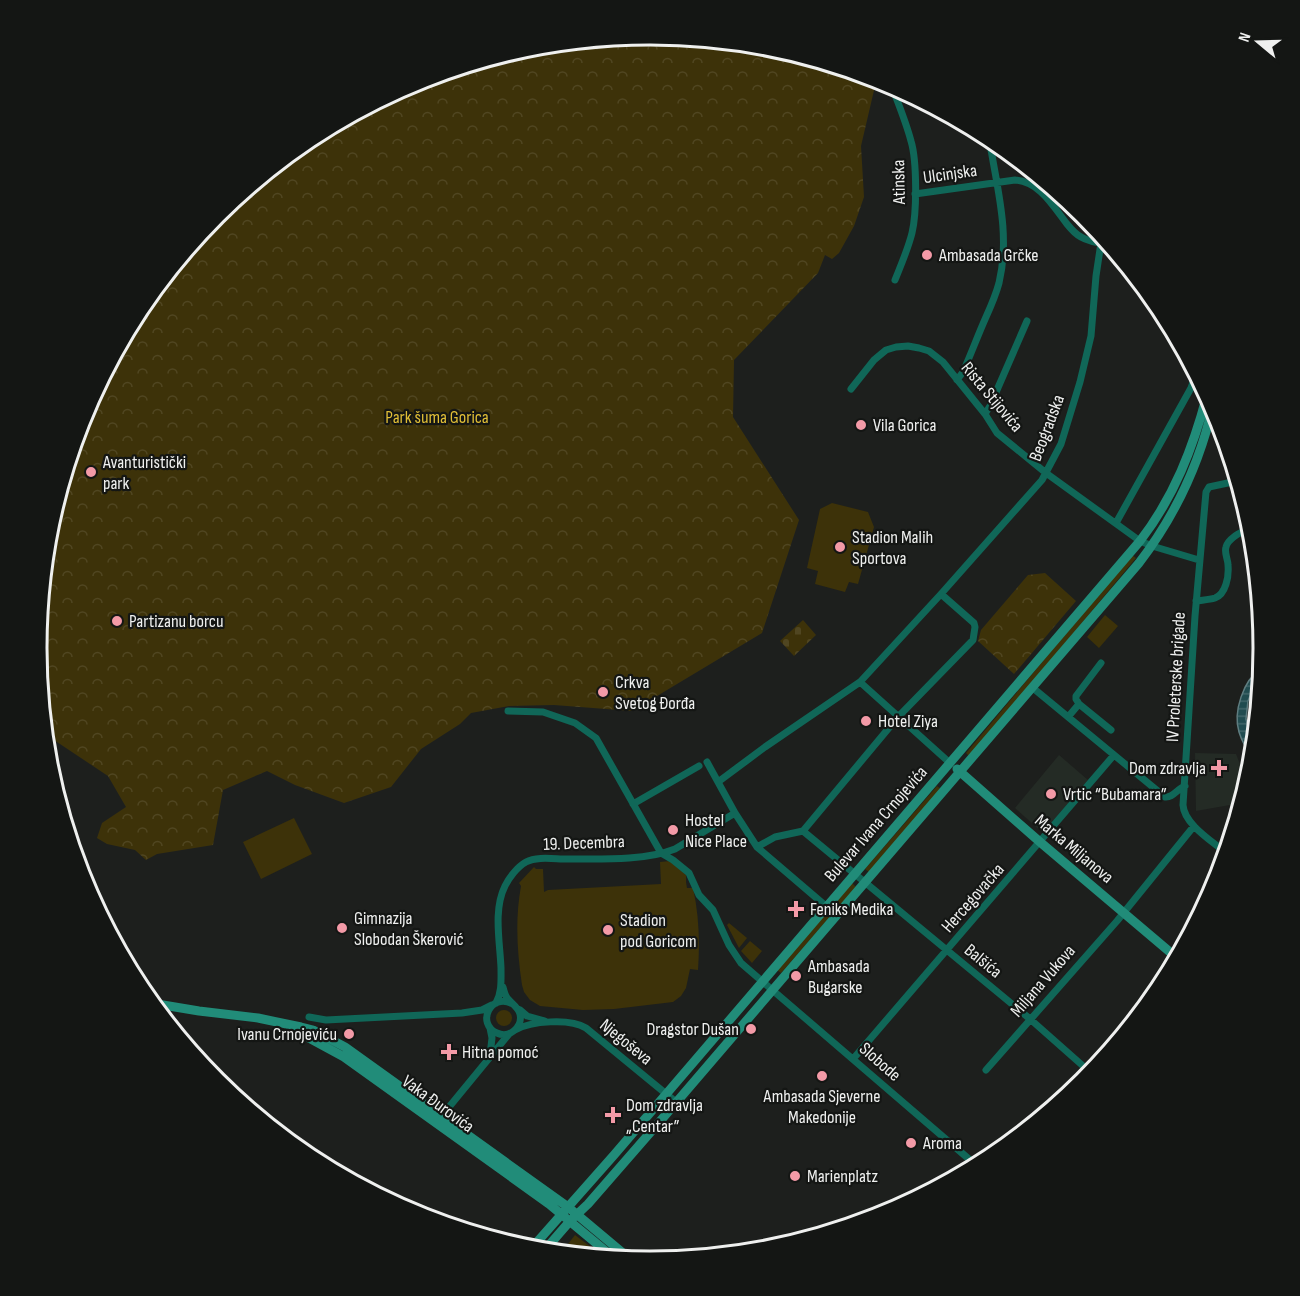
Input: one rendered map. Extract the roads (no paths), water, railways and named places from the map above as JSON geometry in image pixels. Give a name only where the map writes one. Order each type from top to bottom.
[{"type":"main road","name":"Bulevar Ivana Crnojevića","points":[[539,1240],[1140,541],[1159,515],[1181,473],[1203,409]]},
{"type":"main road","name":"Bulevar Ivana Crnojevića","points":[[552,1243],[588,1204],[961,772],[1152,546],[1178,502],[1193,469],[1208,420]]},
{"type":"main road","name":"Marka Miljanova","points":[[950,763],[1170,952]]},
{"type":"main road","name":"Vaka Đurovića","points":[[165,1005],[258,1018],[292,1026],[439,1119],[574,1218]]},
{"type":"main road","points":[[574,1218],[605,1249]]},
{"type":"main road","points":[[574,1218],[617,1250]]},
{"type":"street","name":"Atinska","points":[[895,280],[912,232],[915,216],[914,153],[912,141],[896,98]]},
{"type":"street","points":[[957,380],[963,372],[1001,277],[1004,227],[992,152]]},
{"type":"street","name":"Ulcinjska","points":[[915,194],[1022,180],[1032,184],[1040,191],[1077,235],[1094,240]]},
{"type":"street","name":"Beogradska","points":[[718,782],[860,682],[1042,480],[1061,444],[1083,372],[1091,336],[1096,276],[1102,249]]},
{"type":"street","points":[[985,414],[1027,321]]},
{"type":"street","name":"Rista Stijovića","points":[[851,389],[878,356],[886,350],[902,346],[919,348],[934,354],[985,414],[997,433],[1046,473],[1140,541]]},
{"type":"street","points":[[1116,523],[1192,384]]},
{"type":"street","name":"IV Proleterske brigade","points":[[1194,826],[1183,811],[1196,601],[1206,492],[1209,487],[1230,483]]},
{"type":"street","points":[[1196,601],[1215,598],[1223,591],[1228,576],[1225,551],[1227,543],[1241,532]]},
{"type":"street","points":[[1140,541],[1199,560]]},
{"type":"street","points":[[757,847],[775,837],[803,831],[898,717],[973,640],[974,623],[941,594]]},
{"type":"street","points":[[1101,663],[1076,699],[1111,730]]},
{"type":"street","points":[[860,682],[950,763]]},
{"type":"street","points":[[1033,688],[1165,796],[1169,797],[1185,786]]},
{"type":"street","points":[[1068,717],[1079,704]]},
{"type":"street","name":"19. Decembra","points":[[508,711],[543,712],[575,723],[596,738],[661,853],[674,860],[689,873],[699,895],[713,910],[738,959],[762,982]]},
{"type":"street","name":"Hercegovačka","points":[[854,1059],[1114,755]]},
{"type":"street","points":[[707,762],[757,847],[827,907]]},
{"type":"street","points":[[633,804],[699,766]]},
{"type":"street","name":"19. Decembra","points":[[494,1004],[500,992],[501,980],[500,900],[507,882],[522,865],[535,860],[601,859],[661,853],[675,849],[735,813]]},
{"type":"street","points":[[1124,912],[1194,826],[1219,847]]},
{"type":"street","points":[[803,831],[855,874]]},
{"type":"street","name":"Balšića","points":[[855,874],[1083,1066]]},
{"type":"street","name":"Miljana Vukova","points":[[986,1070],[1124,912]]},
{"type":"street","name":"19. Decembra","points":[[501,980],[505,995],[515,1006]]},
{"type":"street","name":"Slobode","points":[[762,982],[854,1059],[932,1132],[968,1159]]},
{"type":"street","points":[[309,1017],[322,1020],[343,1020],[462,1013],[482,1010],[504,1001],[529,1017],[550,1023]]},
{"type":"street","points":[[490,1057],[492,1038],[487,1013],[494,1004]]},
{"type":"street","points":[[513,1031],[520,1019],[515,1006]]},
{"type":"street","points":[[462,1013],[478,1016],[499,1034],[505,1035],[524,1026],[550,1023]]},
{"type":"street","name":"Njegoševa","points":[[550,1023],[572,1023],[582,1026],[676,1102]]},
{"type":"street","name":"Vaka Đurovića","points":[[439,1119],[513,1031]]},
{"type":"water","points":[[1252,677],[1245,745],[1240,736],[1237,715],[1241,697]]},
{"type":"place","name":"Ambasada Grčke","points":[[927,255]]},
{"type":"place","name":"Vila Gorica","points":[[861,425]]},
{"type":"place","name":"Avanturistički park","points":[[91,472]]},
{"type":"place","name":"Stadion Malih Sportova","points":[[840,547]]},
{"type":"place","name":"Partizanu borcu","points":[[117,621]]},
{"type":"place","name":"Crkva Svetog Đorđa","points":[[603,692]]},
{"type":"place","name":"Hotel Ziya","points":[[866,721]]},
{"type":"place","name":"Dom zdravlja","points":[[1219,768]]},
{"type":"place","name":"Vrtic “Bubamara”","points":[[1051,794]]},
{"type":"place","name":"Hostel Nice Place","points":[[673,830]]},
{"type":"place","name":"Feniks Medika","points":[[796,909]]},
{"type":"place","name":"Gimnazija Slobodan Škerović","points":[[342,928]]},
{"type":"place","name":"Stadion pod Goricom","points":[[608,930]]},
{"type":"place","name":"Ambasada Bugarske","points":[[796,976]]},
{"type":"place","name":"Dragstor Dušan","points":[[751,1029]]},
{"type":"place","name":"Ivanu Crnojeviću","points":[[349,1034]]},
{"type":"place","name":"Hitna pomoć","points":[[449,1052]]},
{"type":"place","name":"Ambasada Sjeverne Makedonije","points":[[822,1076]]},
{"type":"place","name":"Dom zdravlja „Centar”","points":[[613,1115]]},
{"type":"place","name":"Aroma","points":[[911,1143]]},
{"type":"place","name":"Marienplatz","points":[[795,1176]]},
{"type":"park label","name":"Park šuma Gorica","points":[[437,417]]}]
